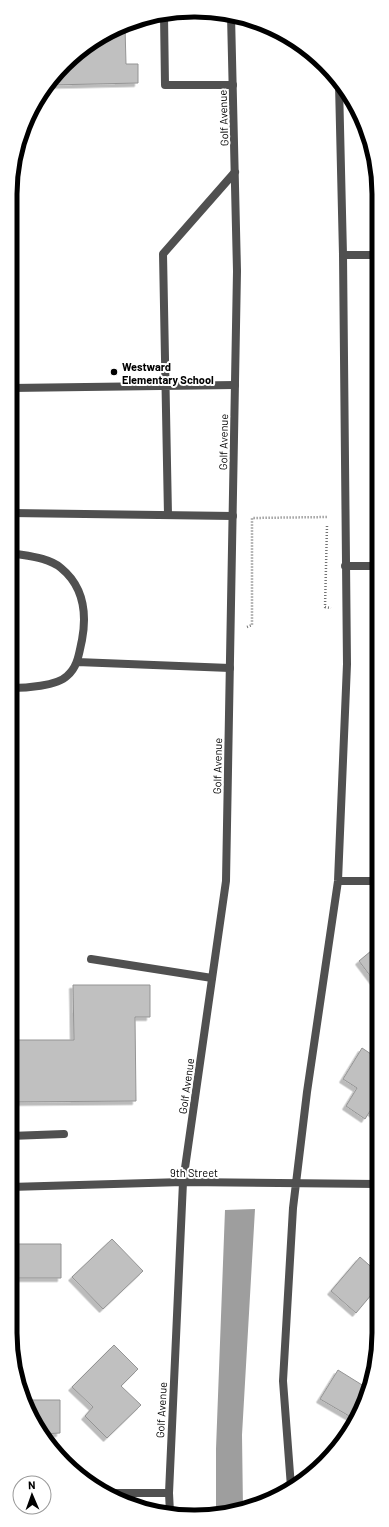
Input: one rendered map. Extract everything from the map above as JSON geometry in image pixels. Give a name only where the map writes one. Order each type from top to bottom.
[{"type":"street","points":[[164,20],[165,85],[233,85]]},
{"type":"street","name":"Golf Avenue","points":[[170,1508],[169,1493],[183,1182],[226,881],[237,271],[231,21]]},
{"type":"street","points":[[291,1481],[283,1381],[295,1184],[338,881],[347,664],[343,255],[339,92]]},
{"type":"street","points":[[168,515],[163,254],[235,172]]},
{"type":"street","points":[[343,255],[372,256]]},
{"type":"street","points":[[17,388],[235,385]]},
{"type":"street","points":[[17,513],[233,516]]},
{"type":"street","points":[[17,554],[37,558],[60,567],[78,589],[83,605],[84,628],[77,662],[67,677],[56,682],[28,688],[17,688]]},
{"type":"street","points":[[346,566],[372,566]]},
{"type":"street","points":[[77,662],[230,668]]},
{"type":"street","points":[[338,881],[372,881]]},
{"type":"street","points":[[91,959],[212,978]]},
{"type":"street","points":[[17,1136],[64,1134]]},
{"type":"street","name":"9th Street","points":[[17,1187],[183,1182],[372,1184]]},
{"type":"street","points":[[119,1493],[169,1493]]},
{"type":"path","points":[[246,627],[252,626],[252,518],[327,515],[325,607],[336,609]]},
{"type":"shaded area","points":[[255,1209],[242,1435],[243,1503],[216,1508],[216,1449],[225,1210]]},
{"type":"building","points":[[125,32],[126,64],[138,64],[138,83],[55,85],[77,61],[86,54],[116,35]]},
{"type":"building","points":[[372,950],[372,978],[359,961]]},
{"type":"building","points":[[73,985],[150,985],[150,1017],[135,1017],[136,1101],[17,1102],[17,1040],[74,1040]]},
{"type":"building","points":[[362,1048],[372,1055],[372,1112],[370,1111],[365,1119],[346,1106],[357,1088],[343,1079]]},
{"type":"building","points":[[112,1239],[143,1271],[103,1309],[72,1277]]},
{"type":"building","points":[[17,1244],[61,1244],[61,1278],[17,1278]]},
{"type":"building","points":[[360,1257],[372,1268],[372,1294],[356,1313],[331,1291]]},
{"type":"building","points":[[114,1345],[138,1369],[121,1386],[141,1405],[107,1438],[85,1416],[93,1407],[72,1387]]},
{"type":"building","points":[[338,1370],[364,1386],[351,1417],[320,1399]]},
{"type":"building","points":[[31,1400],[60,1400],[60,1433],[49,1434],[35,1411]]},
{"type":"place","name":"Westward Elementary School","points":[[114,372]]}]
